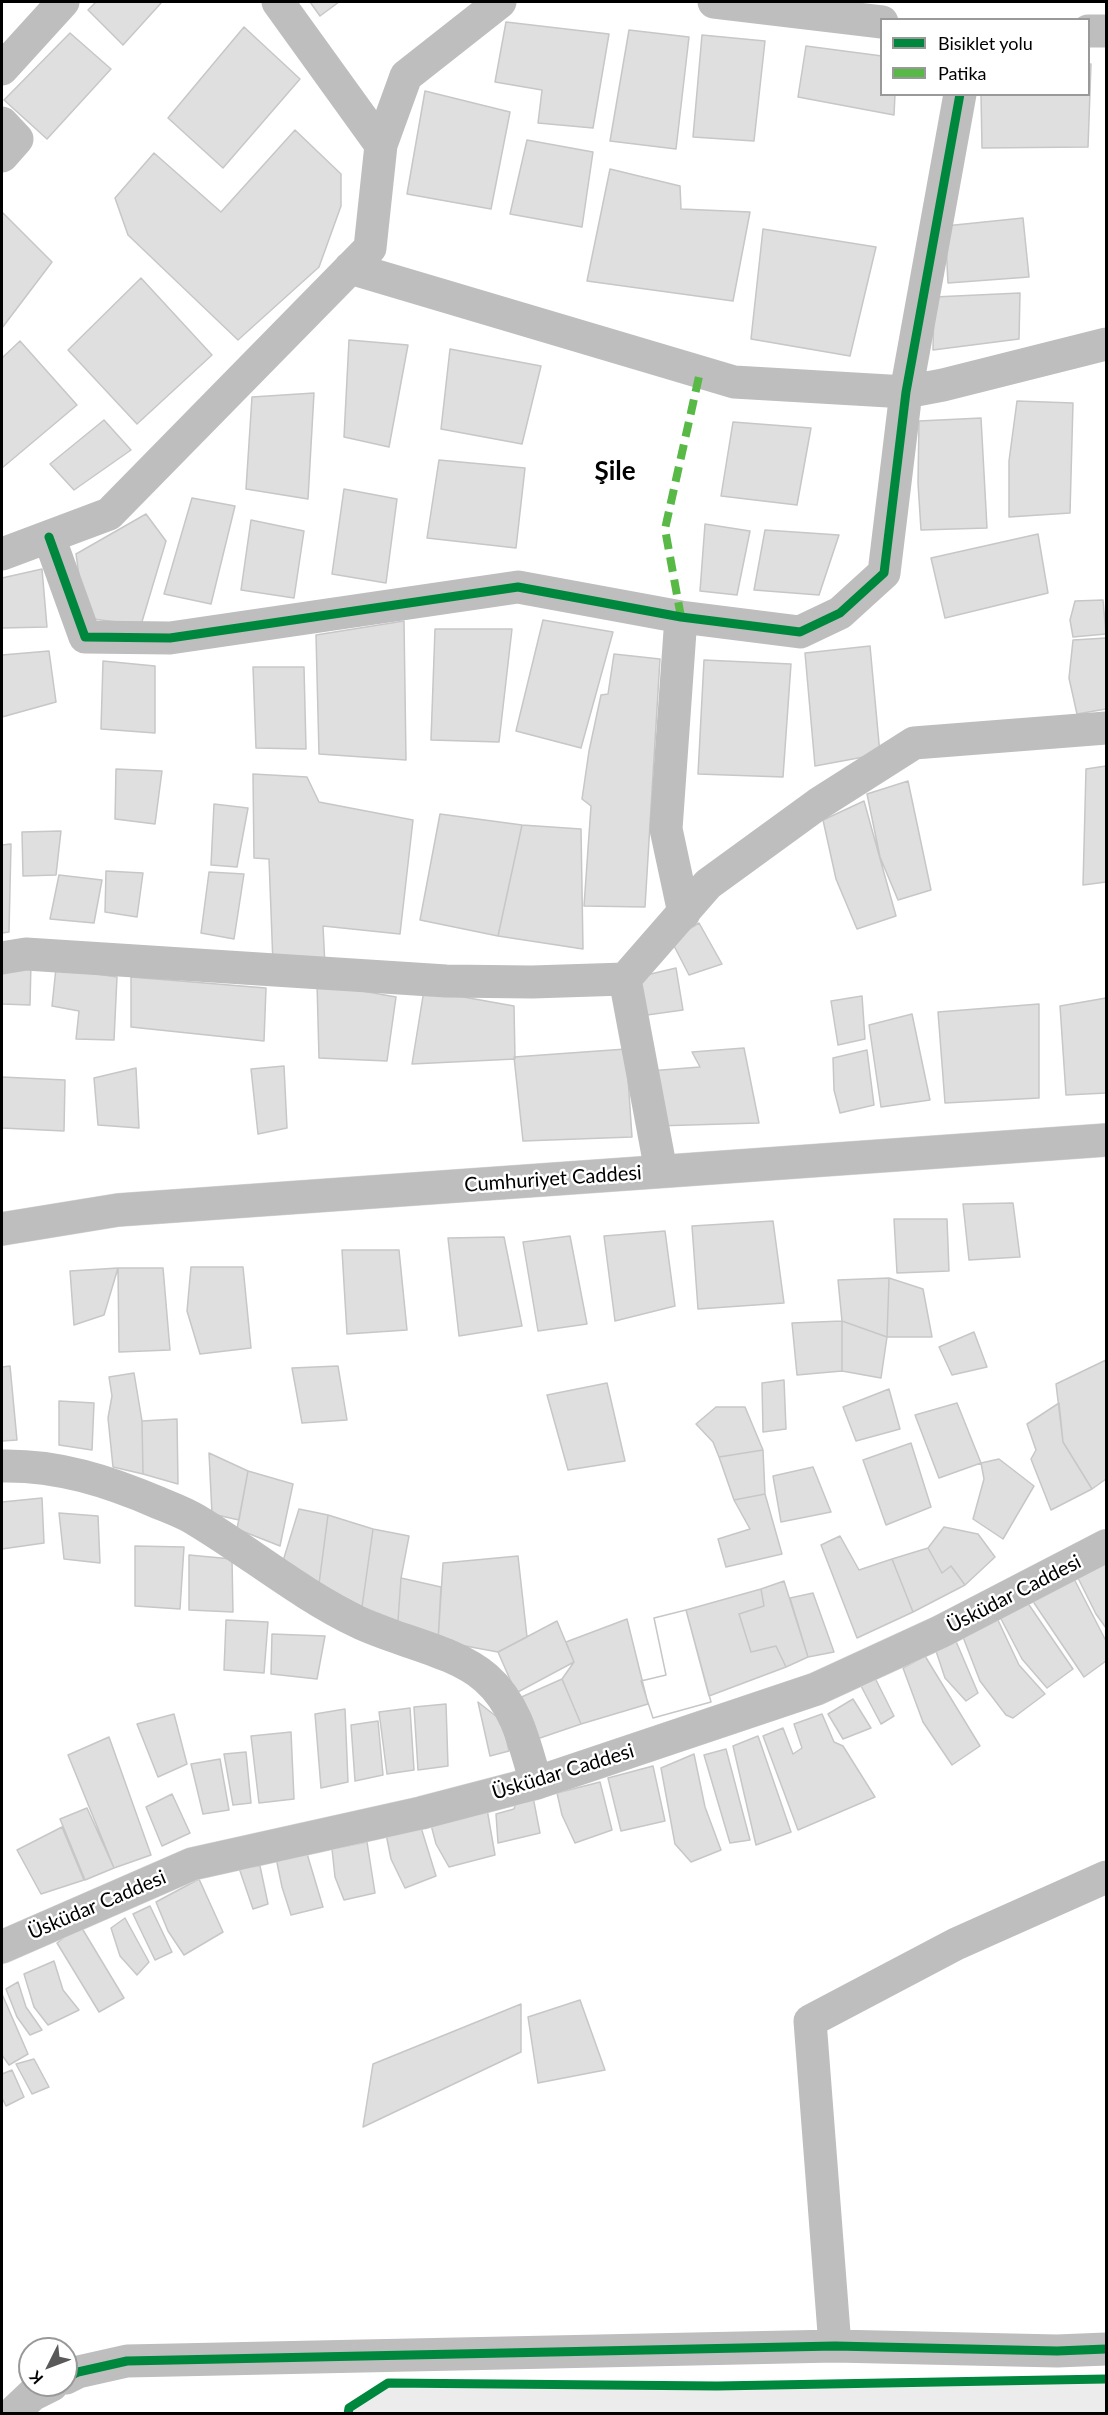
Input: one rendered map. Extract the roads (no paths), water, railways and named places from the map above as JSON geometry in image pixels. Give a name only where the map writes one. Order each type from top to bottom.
[{"type":"street","points":[[2,69],[63,2]]},
{"type":"street","points":[[278,2],[381,145]]},
{"type":"street","points":[[2,554],[109,514],[370,248],[381,145],[406,76],[500,2]]},
{"type":"street","points":[[714,2],[880,22]]},
{"type":"street","points":[[1090,31],[1107,31]]},
{"type":"street","points":[[49,537],[86,637],[170,638],[518,587],[681,617],[800,632],[840,613],[884,573],[906,392],[960,96]]},
{"type":"street","points":[[2,123],[17,139],[2,156]]},
{"type":"street","points":[[350,268],[734,382],[906,392],[1107,344]]},
{"type":"street","points":[[681,617],[666,829],[684,913]]},
{"type":"street","points":[[2,958],[26,954],[446,981],[532,982],[625,979],[708,884],[818,804],[914,743],[1107,728]]},
{"type":"street","points":[[625,979],[661,1171]]},
{"type":"street","name":"Cumhuriyet Caddesi","points":[[2,1229],[118,1210],[1107,1140]]},
{"type":"street","points":[[2,1466],[59,1470],[106,1481],[194,1518],[321,1602],[358,1623],[452,1658],[486,1677],[507,1700],[519,1727],[536,1783]]},
{"type":"street","name":"Üsküdar Caddesi","points":[[2,1947],[192,1864],[421,1813],[536,1783],[816,1689],[940,1632],[1107,1546]]},
{"type":"street","points":[[835,2346],[810,2021],[956,1944],[1107,1877]]},
{"type":"street","points":[[78,2372],[128,2361],[835,2346],[1057,2351],[1107,2349]]},
{"type":"street","points":[[12,2414],[30,2397]]},
{"type":"district","name":"Şile","points":[[615,472]]}]
